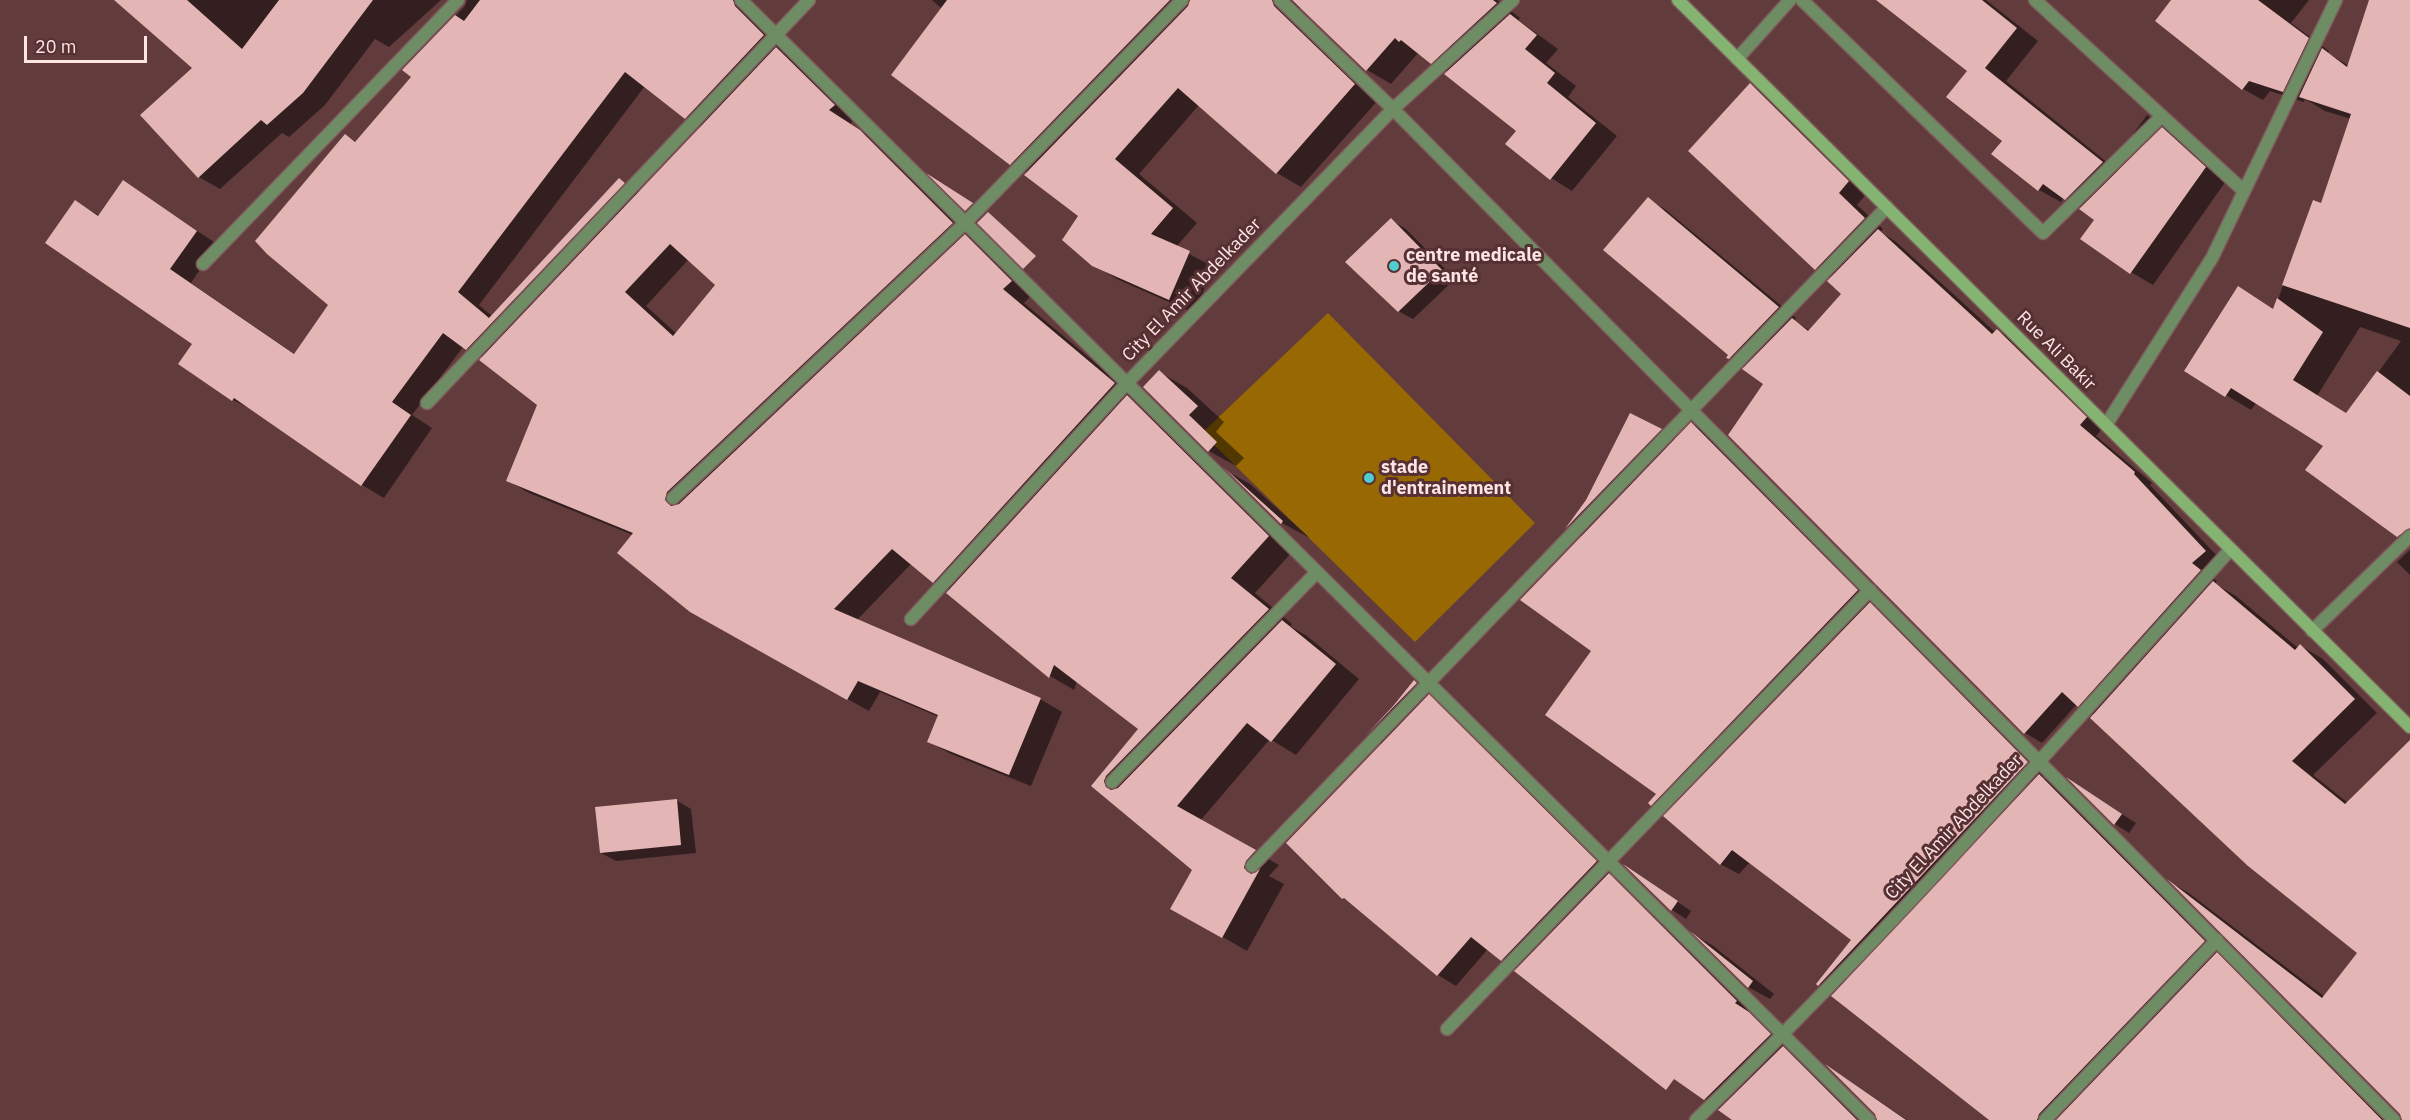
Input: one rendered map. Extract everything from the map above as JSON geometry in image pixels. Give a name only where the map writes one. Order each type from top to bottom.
[{"type":"street","points":[[204,264],[458,0]]},
{"type":"street","points":[[741,0],[1869,1120]]},
{"type":"street","points":[[427,403],[809,0]]},
{"type":"street","points":[[673,498],[965,223],[1182,0]]},
{"type":"street","points":[[1280,0],[1393,109],[2394,1120]]},
{"type":"street","name":"City El Amir Abdelkader","points":[[910,619],[1126,384],[1393,109],[1513,0]]},
{"type":"street","name":"Rue Ali Bakir","points":[[1678,0],[2410,727]]},
{"type":"street","points":[[1737,59],[1790,0]]},
{"type":"street","points":[[1802,0],[2043,233],[2162,116]]},
{"type":"street","points":[[2035,0],[2244,191]]},
{"type":"street","points":[[2106,425],[2212,258],[2336,0]]},
{"type":"street","points":[[1252,866],[1887,207]]},
{"type":"street","points":[[2312,631],[2410,536]]},
{"type":"street","name":"City El Amir Abdelkader","points":[[1696,1120],[1784,1035],[2040,761],[2230,550]]},
{"type":"street","points":[[1112,782],[1316,573]]},
{"type":"street","points":[[1447,1029],[1870,590]]},
{"type":"street","points":[[2045,1120],[2217,940]]},
{"type":"shaded area","name":"stade d'entrainement","points":[[1328,313],[1535,523],[1415,642],[1202,433]]},
{"type":"building","points":[[114,0],[187,0],[242,49],[279,0],[373,0],[303,93],[267,125],[261,120],[198,178],[140,115],[192,68]]},
{"type":"building","points":[[480,0],[733,0],[735,6],[764,35],[685,119],[625,72],[458,292],[489,318],[619,178],[625,183],[466,350],[443,333],[392,402],[411,415],[361,486],[234,398],[232,401],[178,364],[192,344],[45,243],[75,200],[98,216],[123,180],[197,231],[170,269],[294,354],[328,305],[267,254],[255,241],[345,134],[355,142],[411,77],[402,70],[455,15],[464,21]]},
{"type":"building","points":[[947,0],[1170,0],[1010,165],[891,75]]},
{"type":"building","points":[[1190,0],[1272,0],[1274,6],[1355,84],[1276,174],[1178,88],[1115,159],[1173,208],[1151,234],[1190,251],[1169,300],[1092,266],[1062,240],[1078,216],[1024,175],[1188,6]]},
{"type":"building","points":[[1292,0],[1493,0],[1497,3],[1431,64],[1401,40],[1399,42],[1395,38],[1366,71]]},
{"type":"building","points":[[1876,0],[1982,0],[2017,28],[1985,68],[2103,162],[2065,200],[2043,184],[2038,191],[1991,154],[2002,141],[1946,97],[1967,71]]},
{"type":"building","points":[[2171,0],[2258,0],[2309,38],[2283,92],[2249,81],[2242,90],[2155,21]]},
{"type":"building","points":[[2369,0],[2410,0],[2410,328],[2282,285],[2313,200],[2321,203],[2351,114],[2299,97],[2322,48],[2347,67]]},
{"type":"building","points":[[1510,14],[1537,35],[1525,49],[1555,73],[1547,83],[1596,123],[1550,180],[1505,144],[1516,131],[1444,74]]},
{"type":"building","points":[[776,47],[835,105],[829,110],[860,130],[953,223],[667,492],[665,500],[671,506],[679,504],[965,234],[1012,281],[1003,289],[1115,383],[933,583],[892,549],[834,609],[1041,698],[1009,775],[927,742],[938,715],[858,681],[847,700],[690,612],[617,553],[633,533],[506,481],[537,405],[479,360]],"holes":[[[670,244],[715,285],[673,336],[625,292]]]},
{"type":"building","points":[[1750,83],[1849,181],[1839,193],[1865,218],[1815,270],[1688,151]]},
{"type":"building","points":[[2162,127],[2206,167],[2130,274],[2080,239],[2094,220],[2079,209]]},
{"type":"building","points":[[926,173],[973,203],[965,211]]},
{"type":"building","points":[[1648,197],[1779,307],[1729,359],[1726,358],[1728,355],[1603,250]]},
{"type":"building","points":[[988,212],[1036,256],[1023,269],[977,223]]},
{"type":"building","name":"centre medicale de santé","points":[[1391,218],[1442,270],[1398,312],[1345,262]]},
{"type":"building","points":[[1878,229],[1992,334],[1997,329],[2087,417],[2080,425],[2135,472],[2134,474],[2206,551],[2192,563],[2201,570],[2078,707],[2062,692],[2024,734],[1728,435],[1763,384],[1742,369],[1792,318],[1808,331],[1841,294],[1827,281]]},
{"type":"building","points":[[2238,286],[2273,309],[2277,298],[2323,332],[2293,380],[2346,413],[2377,371],[2410,396],[2410,528],[2397,537],[2305,470],[2323,446],[2231,388],[2225,397],[2184,371]]},
{"type":"building","points":[[1159,370],[1198,406],[1189,415],[1217,442],[1208,452],[1143,387]]},
{"type":"building","points":[[1127,395],[1269,536],[1231,578],[1269,609],[1106,776],[1104,781],[1106,787],[1111,790],[1118,788],[1282,620],[1336,664],[1271,742],[1247,723],[1177,806],[1256,850],[1246,861],[1244,868],[1251,874],[1260,869],[1222,938],[1170,909],[1192,870],[1091,786],[1138,729],[1054,665],[1049,678],[946,593]]},
{"type":"building","points":[[1630,413],[1662,429],[1565,529],[1586,500]]},
{"type":"building","points":[[1691,422],[1858,590],[1651,806],[1648,803],[1656,794],[1545,715],[1591,651],[1520,600]]},
{"type":"building","points":[[1222,466],[1283,521],[1281,524]]},
{"type":"building","points":[[2213,581],[2295,650],[2300,644],[2355,699],[2292,761],[2345,804],[2410,740],[2410,1120],[2402,1120],[2400,1114],[2167,879],[2322,998],[2357,953],[2248,866],[2090,718]]},
{"type":"building","points":[[1870,602],[2028,762],[1818,986],[1816,984],[1851,940],[1732,850],[1720,865],[1663,816]]},
{"type":"building","points":[[1414,680],[1417,683],[1365,736],[1394,705]]},
{"type":"building","points":[[1429,694],[1597,861],[1501,961],[1471,937],[1437,976],[1344,898],[1342,899],[1286,843]]},
{"type":"building","points":[[2039,774],[2205,941],[2039,1114],[2037,1120],[1989,1120],[1831,996]]},
{"type":"building","points":[[2066,777],[2122,814],[2114,825]]},
{"type":"building","points":[[677,799],[681,845],[600,853],[595,807]]},
{"type":"building","points":[[1623,864],[1678,901],[1671,911]]},
{"type":"building","points":[[1609,873],[1737,1001],[1735,1003],[1749,1012],[1771,1034],[1704,1100],[1674,1079],[1666,1090],[1514,971]]},
{"type":"building","points":[[1690,931],[1753,981],[1748,988]]},
{"type":"building","points":[[2217,952],[2382,1120],[2056,1120]]},
{"type":"building","points":[[1783,1046],[1857,1120],[1732,1120],[1718,1110]]},
{"type":"building","points":[[1825,1064],[1906,1120],[1877,1120],[1875,1114]]},
{"type":"place","name":"centre medicale de santé","points":[[1394,266]]},
{"type":"place","name":"stade d'entrainement","points":[[1369,478]]}]
